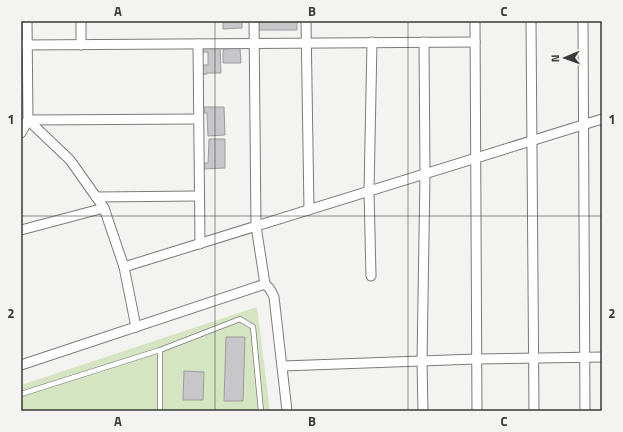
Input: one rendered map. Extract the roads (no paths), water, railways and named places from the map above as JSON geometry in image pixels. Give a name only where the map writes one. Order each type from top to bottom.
[{"type":"street","points":[[21,133],[28,120],[24,45],[27,21]]},
{"type":"street","points":[[81,21],[81,45]]},
{"type":"street","points":[[254,21],[256,226],[265,284],[270,289],[274,297],[288,411]]},
{"type":"street","points":[[306,21],[309,210]]},
{"type":"street","points":[[475,21],[477,411]]},
{"type":"street","points":[[531,21],[534,411]]},
{"type":"street","points":[[583,21],[585,411]]},
{"type":"street","points":[[371,276],[369,191],[372,42]]},
{"type":"street","points":[[423,411],[422,361],[425,174],[424,42]]},
{"type":"street","points":[[24,45],[475,42]]},
{"type":"street","points":[[198,44],[200,244]]},
{"type":"street","points":[[28,120],[198,119]]},
{"type":"street","points":[[124,267],[602,119]]},
{"type":"street","points":[[28,120],[70,160],[104,208],[124,267],[136,327]]},
{"type":"street","points":[[96,197],[199,196]]},
{"type":"street","points":[[21,230],[104,208]]},
{"type":"street","points":[[21,365],[265,284]]},
{"type":"street","points":[[283,366],[476,359],[602,357]]},
{"type":"lane","points":[[21,394],[160,350],[240,319],[253,327],[261,411]]},
{"type":"lane","points":[[160,350],[160,411]]}]
